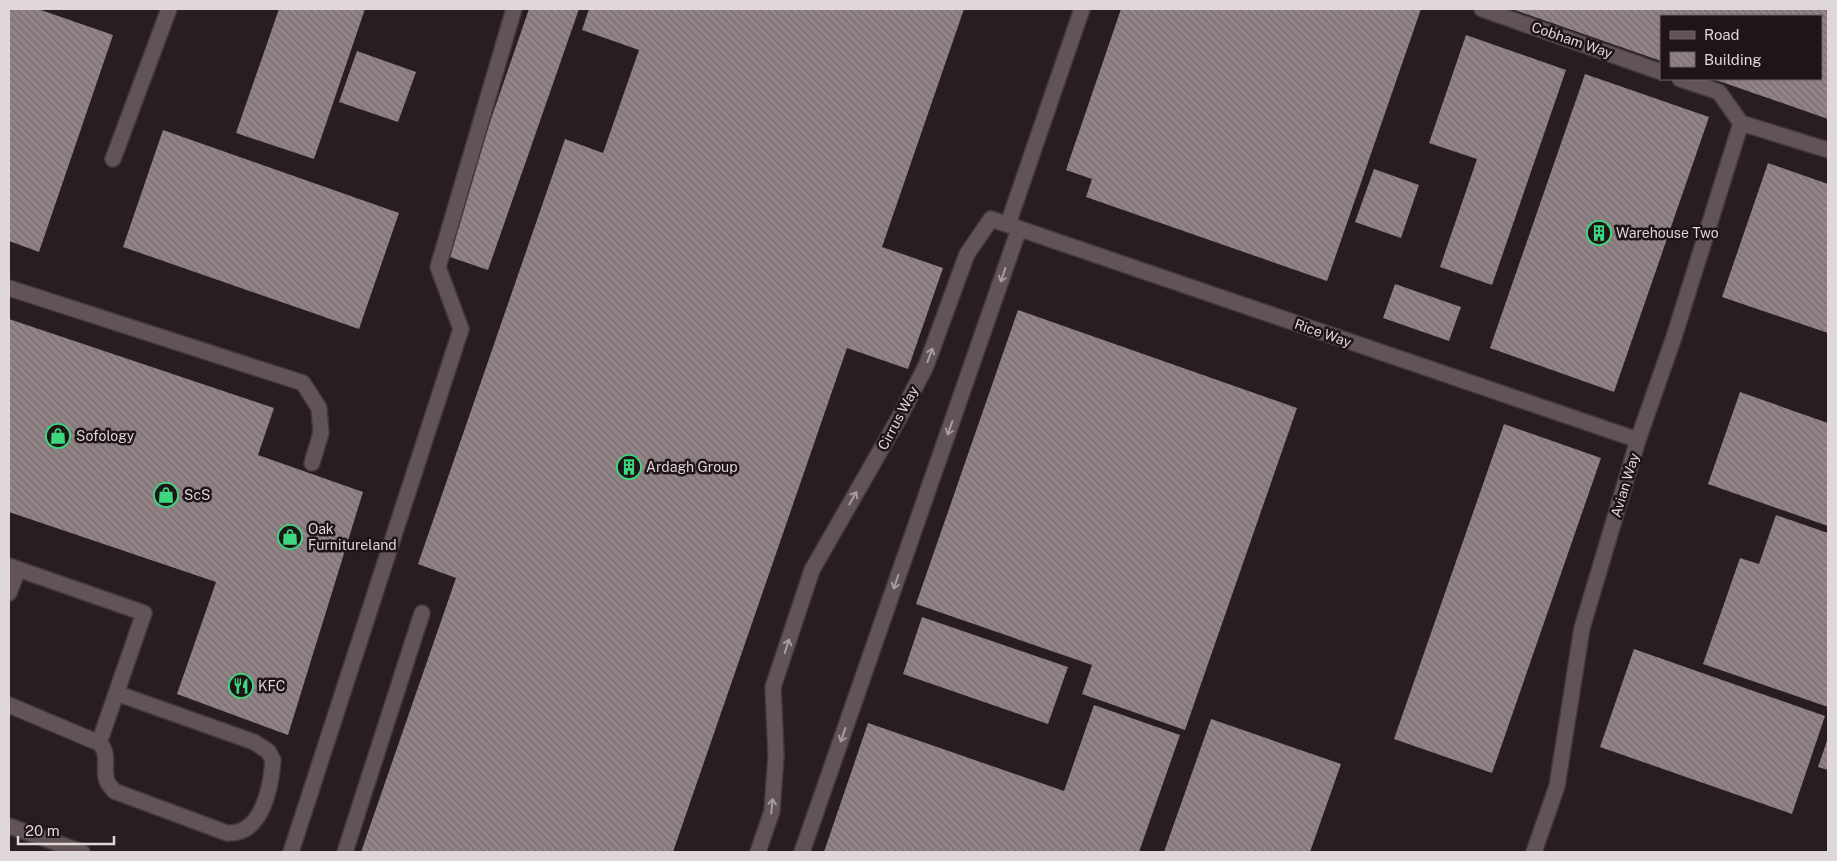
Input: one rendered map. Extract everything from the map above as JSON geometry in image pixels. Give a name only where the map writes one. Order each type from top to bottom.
[{"type":"street","points":[[113,159],[169,9]]},
{"type":"street","points":[[291,852],[461,329],[438,267],[514,9]]},
{"type":"street","points":[[802,852],[1014,227],[1082,9]]},
{"type":"street","name":"Cobham Way","points":[[1482,9],[1660,72]]},
{"type":"street","points":[[1683,80],[1719,92],[1741,123],[1828,150]]},
{"type":"street","name":"Avian Way","points":[[1534,852],[1557,786],[1582,628],[1638,440],[1674,337],[1741,123]]},
{"type":"street","name":"Cirrus Way","points":[[758,852],[772,811],[776,755],[774,687],[812,570],[899,418],[926,366],[967,254],[991,219],[1014,227]]},
{"type":"street","name":"Rice Way","points":[[1014,227],[1638,440]]},
{"type":"street","points":[[9,288],[303,384],[319,408],[321,433],[312,463]]},
{"type":"street","points":[[9,592],[13,567],[144,614],[99,742]]},
{"type":"street","points":[[345,852],[422,613]]},
{"type":"street","points":[[9,705],[99,742],[103,746],[106,759],[107,780],[114,791],[227,833],[236,834],[246,830],[256,819],[266,798],[273,760],[268,751],[254,742],[116,693]]},
{"type":"street","points":[[9,826],[82,852]]},
{"type":"building","points":[[9,9],[38,9],[113,35],[39,252],[9,241]]},
{"type":"building","points":[[279,9],[365,9],[314,159],[236,133]]},
{"type":"building","points":[[529,9],[579,9],[488,270],[444,255]]},
{"type":"building","name":"Ardagh Group","points":[[589,9],[964,9],[882,247],[943,268],[908,369],[847,348],[673,852],[361,852],[456,578],[418,564],[565,139],[603,153],[639,50],[582,30]]},
{"type":"building","points":[[1121,9],[1421,9],[1327,281],[1086,197],[1092,179],[1066,170]]},
{"type":"building","points":[[1512,9],[1828,9],[1828,119],[1716,80],[1822,80],[1822,15],[1660,15],[1660,61]]},
{"type":"building","points":[[1466,35],[1566,70],[1492,285],[1440,267],[1477,159],[1429,143]]},
{"type":"building","points":[[357,51],[416,72],[398,122],[339,102]]},
{"type":"building","name":"Warehouse Two","points":[[1585,74],[1709,117],[1614,392],[1490,348]]},
{"type":"building","points":[[163,130],[399,213],[359,329],[123,247]]},
{"type":"building","points":[[1768,163],[1828,184],[1828,333],[1722,297]]},
{"type":"building","points":[[1374,169],[1419,185],[1401,238],[1355,222]]},
{"type":"building","points":[[1395,284],[1461,307],[1449,341],[1383,318]]},
{"type":"building","points":[[1018,310],[1297,408],[1185,730],[1082,694],[1092,665],[916,604]]},
{"type":"building","points":[[9,319],[274,408],[258,455],[363,492],[288,735],[177,694],[216,582],[9,512]]},
{"type":"building","points":[[1740,392],[1828,423],[1828,526],[1708,484]]},
{"type":"building","points":[[1504,424],[1601,458],[1492,773],[1394,739]]},
{"type":"building","points":[[1776,515],[1828,533],[1828,707],[1703,664],[1740,558],[1759,564]]},
{"type":"building","points":[[922,617],[1068,667],[1048,724],[903,674]]},
{"type":"building","points":[[1634,649],[1825,716],[1792,814],[1600,747]]},
{"type":"building","points":[[1094,705],[1180,735],[1139,852],[824,852],[868,723],[1064,791]]},
{"type":"building","points":[[1211,719],[1341,764],[1310,852],[1164,852]]},
{"type":"building","points":[[1828,738],[1828,770],[1818,767]]},
{"type":"place","name":"Warehouse Two","points":[[1599,233]]},
{"type":"place","name":"Sofology","points":[[58,436]]},
{"type":"place","name":"Ardagh Group","points":[[629,467]]},
{"type":"place","name":"ScS","points":[[166,495]]},
{"type":"place","name":"Oak Furnitureland","points":[[290,537]]},
{"type":"place","name":"KFC","points":[[241,686]]}]
